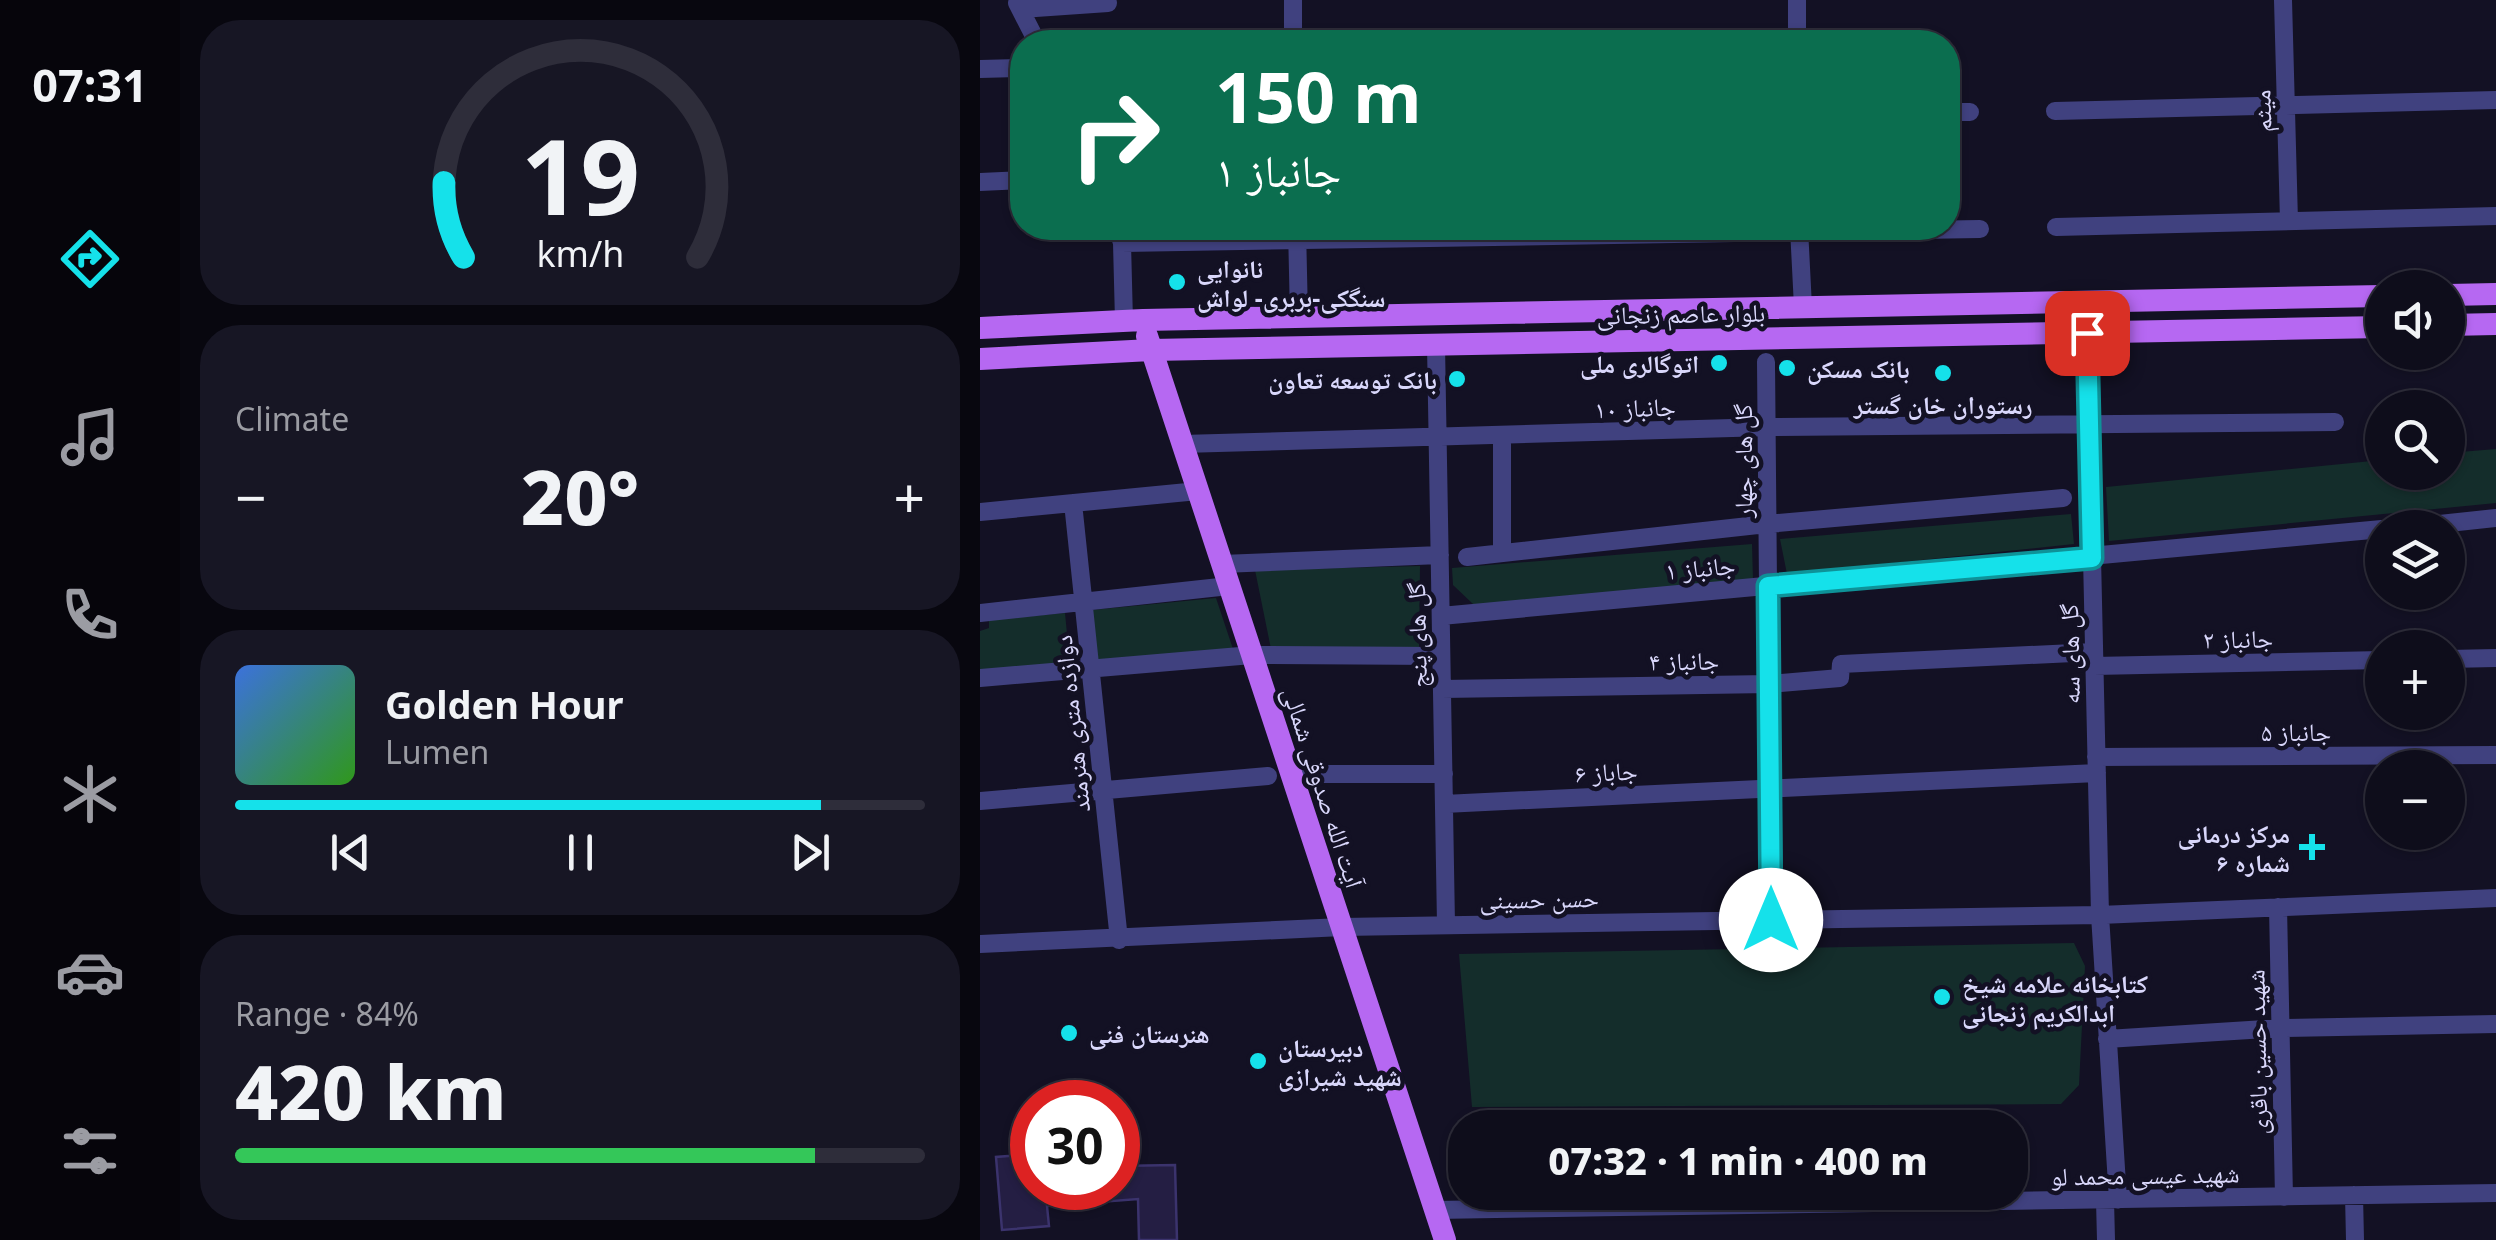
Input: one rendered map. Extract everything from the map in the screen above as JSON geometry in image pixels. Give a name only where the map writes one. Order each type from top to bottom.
[{"type":"main road","points":[[2465,294],[2496,294]]},
{"type":"main road","name":"بلوار عاصم زنجانی","points":[[980,328],[1298,317],[2365,296]]},
{"type":"main road","name":"آیت الله صدوقی شمالی","points":[[1133,321],[1152,350],[1252,654],[1279,775],[1342,927],[1445,1240]]},
{"type":"main road","points":[[2465,325],[2496,324]]},
{"type":"main road","name":"بلوار عاصم زنجانی","points":[[980,359],[1152,350],[2365,326]]},
{"type":"street","points":[[1293,0],[1293,30]]},
{"type":"street","points":[[1797,0],[1797,30]]},
{"type":"street","name":"میثم","points":[[2283,0],[2289,220]]},
{"type":"street","points":[[1031,30],[1018,4],[1108,4]]},
{"type":"street","points":[[980,70],[1010,69]]},
{"type":"street","points":[[2056,110],[2496,100]]},
{"type":"street","points":[[1960,112],[1970,112]]},
{"type":"street","points":[[980,182],[1010,181]]},
{"type":"street","points":[[2056,228],[2496,216]]},
{"type":"street","points":[[1960,229],[1980,229]]},
{"type":"street","points":[[1120,240],[1133,321]]},
{"type":"street","points":[[1297,240],[1298,317]]},
{"type":"street","points":[[1800,240],[1803,307]]},
{"type":"street","name":"گل های سه","points":[[2087,333],[2100,915],[2112,1200],[2106,1240]]},
{"type":"street","name":"گل های پنج","points":[[1436,345],[1446,924]]},
{"type":"street","name":"گل های چهار","points":[[1766,362],[1771,920]]},
{"type":"street","name":"جانباز ۱۰","points":[[1182,444],[1438,440],[1766,428],[2335,422]]},
{"type":"street","points":[[1502,437],[1502,553]]},
{"type":"street","points":[[980,512],[1198,492]]},
{"type":"street","points":[[1467,557],[1767,524],[2064,498]]},
{"type":"street","name":"دوازده متری هنرمند","points":[[1073,503],[1119,940]]},
{"type":"street","points":[[2465,521],[2496,518]]},
{"type":"street","name":"جانباز ۱","points":[[1441,616],[2365,532]]},
{"type":"street","points":[[980,612],[1084,602],[1225,575],[1440,555]]},
{"type":"street","points":[[980,678],[1252,654],[1442,656]]},
{"type":"street","points":[[2465,659],[2496,658]]},
{"type":"street","name":"جانباز ۲","points":[[2094,659],[2365,660]]},
{"type":"street","name":"جانباز ۴","points":[[1442,689],[1769,684],[1840,678],[1841,664],[2094,659]]},
{"type":"street","name":"جانباز ۵","points":[[1770,787],[2096,765],[2496,755]]},
{"type":"street","points":[[980,800],[1279,775],[1444,774]]},
{"type":"street","name":"جاباز ۶","points":[[1444,804],[1770,787]]},
{"type":"street","name":"حسن حسینی","points":[[980,944],[1342,927],[2100,915],[2496,898]]},
{"type":"street","name":"شهید حسین باقری","points":[[2278,907],[2284,1197]]},
{"type":"street","points":[[2107,1039],[2281,1028],[2496,1024]]},
{"type":"street","name":"شهید عیسی محمد لو","points":[[1435,1210],[2496,1193]]},
{"type":"street","points":[[2354,1195],[2356,1240]]},
{"type":"green space","points":[[2496,449],[2496,503],[2425,510],[2365,510],[2365,516],[2109,541],[2106,487],[2365,462],[2365,490],[2465,490],[2465,452]]},
{"type":"green space","points":[[2071,514],[2074,544],[1787,574],[1780,539]]},
{"type":"green space","points":[[1752,544],[1753,580],[1502,604],[1473,604],[1453,585],[1452,568]]},
{"type":"green space","points":[[1420,566],[1419,647],[1271,649],[1255,570]]},
{"type":"green space","points":[[1216,598],[1233,649],[1097,663],[1092,610]]},
{"type":"green space","points":[[1065,613],[1070,665],[980,675],[980,631],[989,628],[989,620]]},
{"type":"green space","points":[[2074,943],[2085,966],[2079,1085],[2061,1104],[1472,1107],[1459,954]]},
{"type":"building","points":[[1010,1156],[1010,1210],[1047,1210],[1049,1226],[1002,1230],[996,1157]]},
{"type":"building","points":[[1175,1165],[1177,1240],[1139,1240],[1140,1166]]},
{"type":"place","name":"نانوایی سنگکی-بربری- لواش","points":[[1177,282]]},
{"type":"place","name":"اتوگالری ملی","points":[[1719,363]]},
{"type":"place","name":"بانک مسکن","points":[[1787,368]]},
{"type":"place","name":"رستوران خان گستر","points":[[1943,373]]},
{"type":"place","name":"بانک توسعه تعاون","points":[[1457,379]]},
{"type":"place","name":"مرکز درمانی شماره ۶","points":[[2312,847]]},
{"type":"place","name":"کتابخانه علامه شیخ ابدالکریم زنجانی","points":[[1942,997]]},
{"type":"place","name":"هنرستان فنی","points":[[1069,1033]]},
{"type":"place","name":"دبیرستان شهید شیرازی","points":[[1258,1061]]},
{"type":"route","points":[[1771,920],[1768,586],[2092,558],[2087,333]]}]
